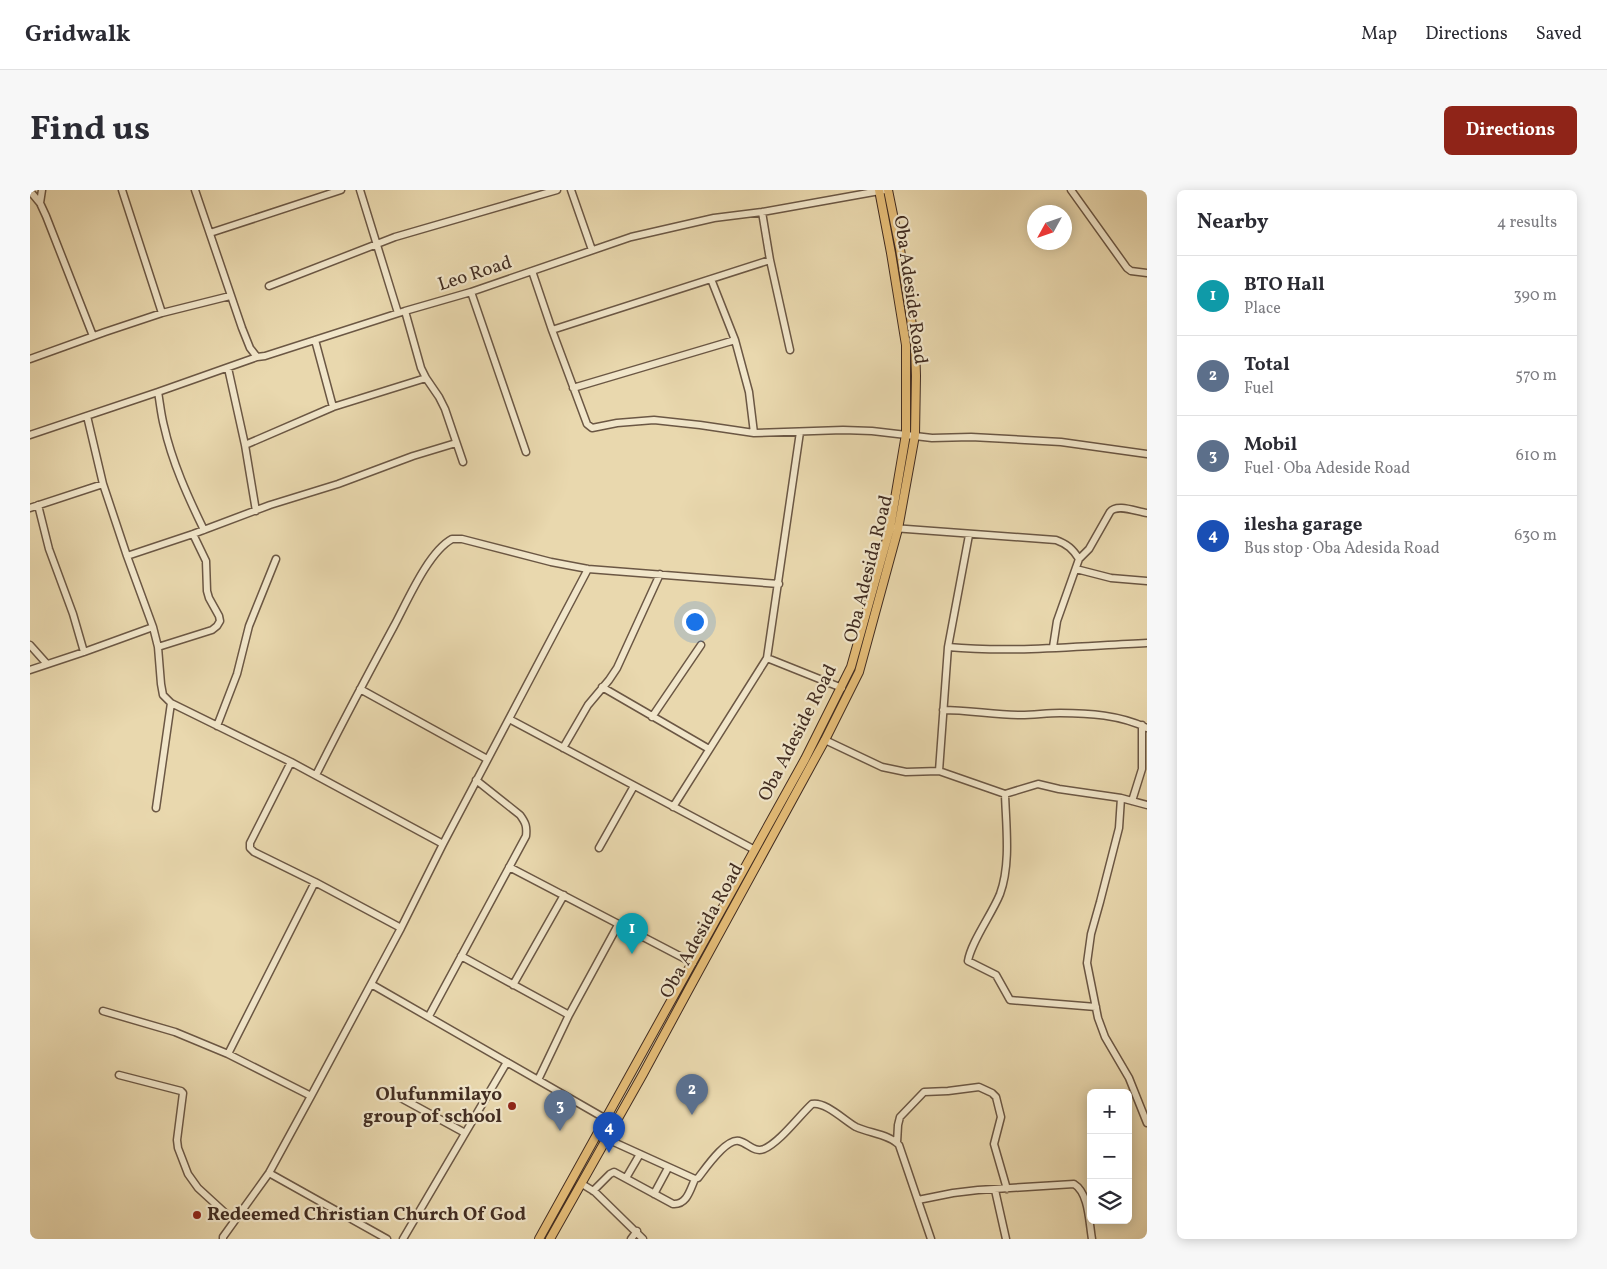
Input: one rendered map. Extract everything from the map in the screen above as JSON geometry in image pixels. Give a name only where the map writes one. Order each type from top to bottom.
[{"type":"main road","name":"Oba Adeside Road","points":[[539,1239],[806,759],[842,688],[856,650],[890,528],[906,434],[906,345],[882,190]]},
{"type":"main road","name":"Oba Adesida Road","points":[[550,1239],[644,1074],[825,740],[859,672],[898,529],[915,436],[915,344],[900,249],[882,190]]},
{"type":"main road","points":[[763,835],[770,840]]},
{"type":"main road","points":[[682,982],[690,987]]},
{"type":"street","points":[[40,202],[42,190]]},
{"type":"street","points":[[122,190],[162,313]]},
{"type":"street","points":[[195,190],[230,296],[250,348],[257,357]]},
{"type":"street","points":[[210,234],[341,190]]},
{"type":"street","points":[[360,190],[376,244],[422,368],[445,409],[463,462]]},
{"type":"street","points":[[269,286],[376,244],[557,190]]},
{"type":"street","points":[[571,190],[592,250]]},
{"type":"street","name":"Leo Road","points":[[30,435],[257,357],[471,292],[631,237],[736,214],[762,212],[882,190]]},
{"type":"street","points":[[1071,190],[1127,268],[1131,271],[1147,273]]},
{"type":"street","points":[[30,191],[40,202],[50,225],[93,336]]},
{"type":"street","points":[[762,212],[770,260],[790,350]]},
{"type":"street","points":[[552,330],[770,260]]},
{"type":"street","points":[[532,271],[587,424],[592,428],[617,423],[654,420],[754,433],[872,431],[946,439],[971,437],[1061,442],[1147,454]]},
{"type":"street","points":[[711,279],[736,340],[749,392],[754,433]]},
{"type":"street","points":[[471,292],[526,452]]},
{"type":"street","points":[[30,358],[162,313],[230,296]]},
{"type":"street","points":[[315,340],[333,407]]},
{"type":"street","points":[[574,388],[736,340]]},
{"type":"street","points":[[228,368],[245,445],[256,511]]},
{"type":"street","points":[[245,445],[333,407],[426,378]]},
{"type":"street","points":[[158,392],[168,444],[204,530]]},
{"type":"street","points":[[87,416],[103,484],[153,627],[158,647],[161,684],[164,695],[171,703],[291,762],[443,844]]},
{"type":"street","points":[[673,807],[767,658],[800,432]]},
{"type":"street","points":[[127,556],[338,484],[413,456],[456,443]]},
{"type":"street","points":[[30,508],[103,484]]},
{"type":"street","points":[[38,505],[49,549],[70,606],[84,652]]},
{"type":"street","points":[[1053,647],[1057,621],[1079,559],[1089,549],[1113,509],[1118,507],[1147,513]]},
{"type":"street","points":[[890,528],[1056,540],[1066,544],[1079,559]]},
{"type":"street","points":[[158,647],[212,630],[220,621],[220,616],[208,598],[206,561],[193,534]]},
{"type":"street","points":[[939,771],[948,647],[969,535]]},
{"type":"street","points":[[316,775],[423,572],[441,547],[452,539],[588,569],[779,584]]},
{"type":"street","points":[[217,726],[238,674],[249,626],[276,559]]},
{"type":"street","points":[[223,1239],[269,1173],[311,1096],[401,928],[476,780],[588,569]]},
{"type":"street","points":[[1076,569],[1110,578],[1147,581]]},
{"type":"street","points":[[563,748],[588,704],[617,668],[660,574]]},
{"type":"street","points":[[30,670],[153,627]]},
{"type":"street","points":[[948,647],[995,650],[1147,643]]},
{"type":"street","points":[[30,645],[47,664]]},
{"type":"street","points":[[652,717],[701,645]]},
{"type":"street","points":[[767,658],[842,688]]},
{"type":"street","points":[[602,687],[708,749]]},
{"type":"street","points":[[360,689],[487,759]]},
{"type":"street","points":[[156,808],[171,703]]},
{"type":"street","points":[[943,710],[1020,715],[1095,714],[1125,719],[1144,727],[1142,768],[1132,801]]},
{"type":"street","points":[[509,718],[755,850]]},
{"type":"street","points":[[825,740],[882,767],[906,772],[939,771],[1005,794],[1038,784],[1121,798],[1147,805]]},
{"type":"street","points":[[291,762],[250,842],[250,848],[254,852],[401,928]]},
{"type":"street","points":[[429,1016],[526,836],[526,822],[520,815],[476,780]]},
{"type":"street","points":[[599,848],[634,786]]},
{"type":"street","points":[[1005,794],[1006,849],[1003,883],[968,960],[996,975],[1010,1000],[1096,1006]]},
{"type":"street","points":[[1121,798],[1119,828],[1088,950],[1087,963],[1105,1037],[1129,1078],[1147,1123]]},
{"type":"street","points":[[509,867],[693,964]]},
{"type":"street","points":[[228,1054],[315,882]]},
{"type":"street","points":[[513,985],[564,895]]},
{"type":"street","points":[[538,1080],[569,1016],[618,925]]},
{"type":"street","points":[[461,956],[569,1016]]},
{"type":"street","points":[[371,984],[606,1119]]},
{"type":"street","points":[[102,1011],[175,1032],[228,1054],[311,1096]]},
{"type":"street","points":[[402,1239],[507,1062]]},
{"type":"street","points":[[119,1075],[183,1093],[178,1121],[178,1148],[193,1182],[234,1221]]},
{"type":"street","points":[[897,1143],[900,1117],[924,1092],[948,1092],[979,1087],[986,1089],[996,1097],[1001,1112],[994,1144],[1007,1189]]},
{"type":"street","points":[[401,1098],[465,1133]]},
{"type":"street","points":[[593,1190],[612,1172],[673,1204],[682,1203],[695,1179],[698,1178],[711,1160],[733,1142],[741,1141],[756,1150],[765,1148],[815,1103],[828,1108],[856,1127],[892,1139],[897,1143],[908,1167],[931,1239]]},
{"type":"street","points":[[607,1138],[695,1179]]},
{"type":"street","points":[[626,1178],[640,1154]]},
{"type":"street","points":[[654,1194],[668,1168]]},
{"type":"street","points":[[269,1173],[387,1239]]},
{"type":"street","points":[[582,1184],[593,1190],[643,1239]]},
{"type":"street","points":[[918,1200],[953,1193],[1074,1184],[1080,1187],[1085,1198],[1092,1239]]},
{"type":"street","points":[[995,1190],[1006,1239]]},
{"type":"street","points":[[631,1239],[636,1231]]},
{"type":"place","name":"BTO Hall","points":[[632,954]]},
{"type":"place","name":"Olufunmilayo group of school","points":[[512,1106]]},
{"type":"place","name":"Total","points":[[692,1115]]},
{"type":"place","name":"Mobil","points":[[560,1131]]},
{"type":"place","name":"ilesha garage","points":[[609,1153]]},
{"type":"place","name":"Redeemed Christian Church Of God","points":[[197,1215]]}]
